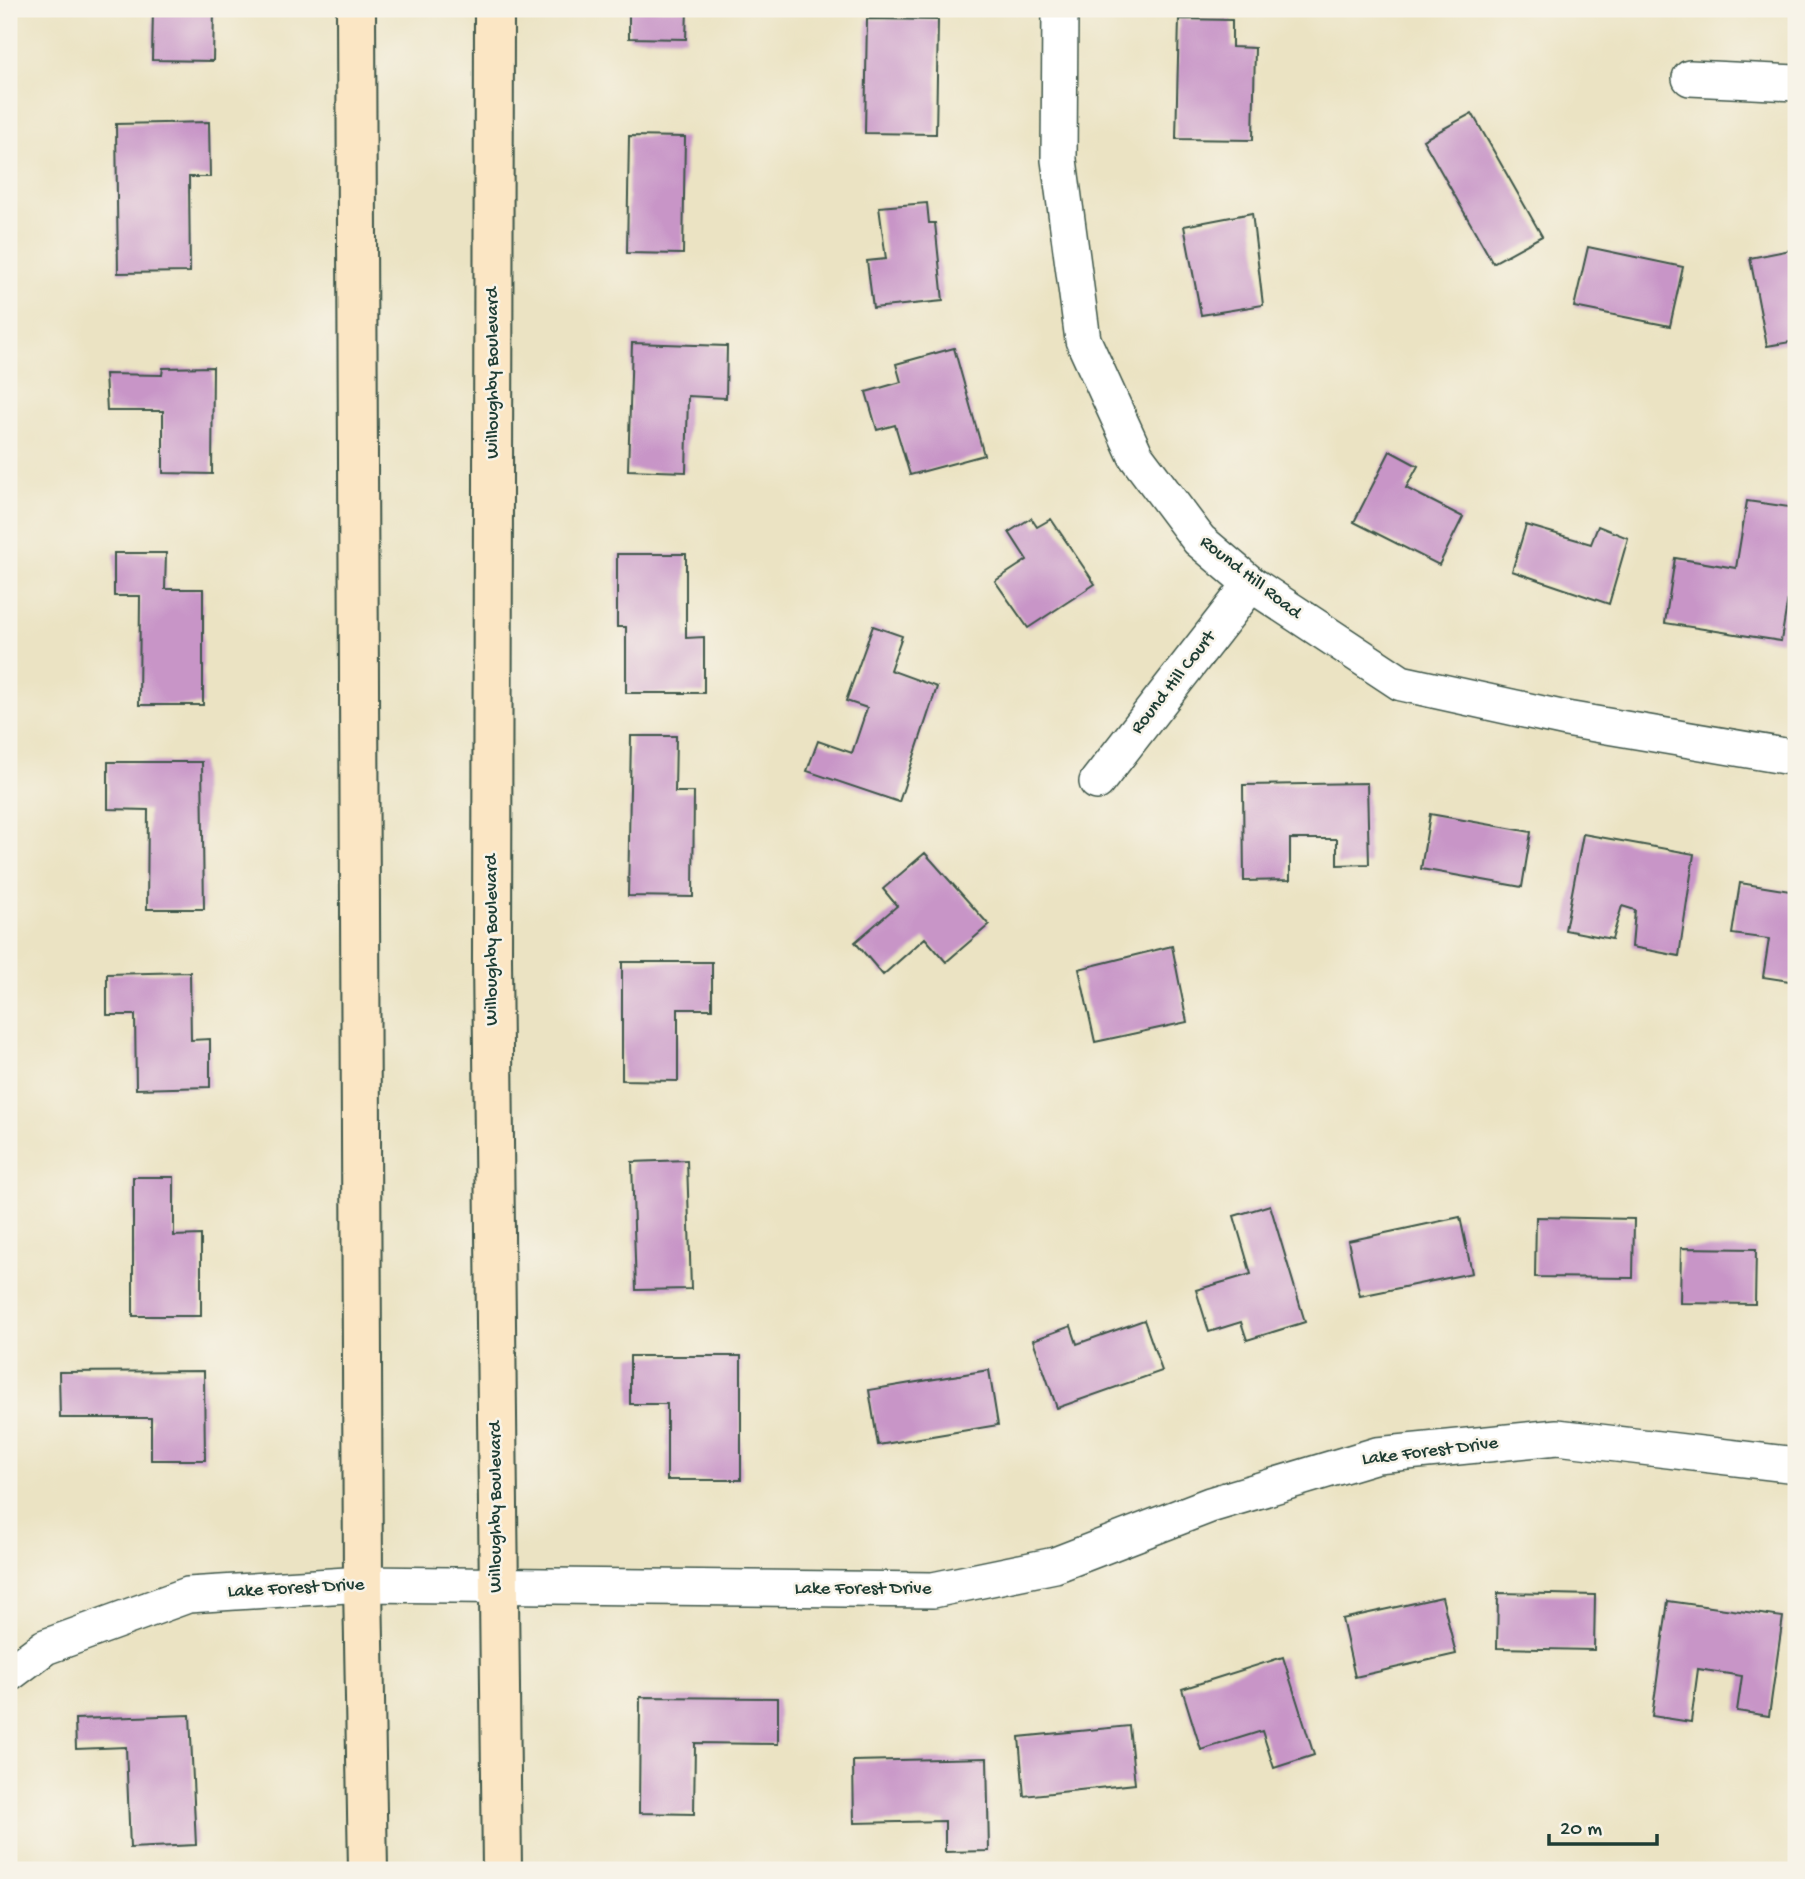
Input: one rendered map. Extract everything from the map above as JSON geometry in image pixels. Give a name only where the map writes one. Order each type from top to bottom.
[{"type":"street","points":[[356,9],[363,1584],[368,1870]]},
{"type":"street","name":"Willoughby Boulevard","points":[[494,9],[492,959],[496,1588],[502,1870]]},
{"type":"street","name":"Round Hill Road","points":[[1060,9],[1059,160],[1083,340],[1136,456],[1199,540],[1251,584],[1401,683],[1566,719],[1796,758]]},
{"type":"street","points":[[1690,78],[1796,83]]},
{"type":"street","name":"Round Hill Court","points":[[1097,782],[1251,584]]},
{"type":"street","name":"Lake Forest Drive","points":[[9,1674],[45,1647],[188,1595],[363,1584],[496,1588],[933,1590],[1055,1565],[1210,1505],[1377,1455],[1557,1437],[1796,1465]]},
{"type":"building","points":[[153,9],[214,9],[213,61],[152,60]]},
{"type":"building","points":[[629,9],[687,9],[686,39],[629,38]]},
{"type":"building","points":[[867,19],[938,20],[936,134],[865,133]]},
{"type":"building","points":[[1179,19],[1232,20],[1232,47],[1255,48],[1253,140],[1176,139]]},
{"type":"building","points":[[1472,113],[1542,236],[1493,263],[1423,140]]},
{"type":"building","points":[[209,122],[210,177],[189,177],[190,272],[118,273],[116,124]]},
{"type":"building","points":[[629,136],[685,137],[683,254],[627,253]]},
{"type":"building","points":[[927,203],[929,223],[935,223],[943,301],[873,308],[867,261],[886,259],[879,207]]},
{"type":"building","points":[[1252,213],[1263,305],[1201,315],[1184,226]]},
{"type":"building","points":[[1588,247],[1683,267],[1670,326],[1574,307]]},
{"type":"building","points":[[1796,249],[1796,341],[1767,346],[1750,258]]},
{"type":"building","points":[[632,343],[727,346],[726,398],[688,396],[686,472],[628,470]]},
{"type":"building","points":[[954,348],[984,455],[910,475],[895,425],[877,430],[866,392],[901,382],[896,364]]},
{"type":"building","points":[[213,367],[212,474],[163,473],[163,411],[107,411],[105,374],[162,375],[163,368]]},
{"type":"building","points":[[1390,451],[1418,466],[1406,488],[1463,517],[1439,565],[1354,522]]},
{"type":"building","points":[[1747,501],[1796,508],[1796,549],[1781,641],[1665,623],[1675,558],[1736,568]]},
{"type":"building","points":[[1031,518],[1037,527],[1051,519],[1095,584],[1028,628],[995,581],[1027,560],[1009,532]]},
{"type":"building","points":[[1526,525],[1591,544],[1598,526],[1628,538],[1609,604],[1512,571]]},
{"type":"building","points":[[114,553],[166,553],[165,589],[203,589],[203,705],[139,705],[140,596],[114,596]]},
{"type":"building","points":[[617,554],[686,554],[686,638],[704,637],[704,693],[626,693],[626,627],[617,627]]},
{"type":"building","points":[[873,626],[902,636],[890,670],[937,687],[899,802],[807,771],[818,741],[852,753],[867,708],[846,701]]},
{"type":"building","points":[[631,736],[676,736],[675,792],[694,792],[693,897],[628,896]]},
{"type":"building","points":[[108,762],[202,762],[204,909],[147,909],[148,810],[108,809]]},
{"type":"building","points":[[1367,783],[1369,864],[1337,865],[1337,839],[1290,839],[1290,880],[1244,881],[1243,785]]},
{"type":"building","points":[[1430,814],[1531,832],[1522,887],[1421,869]]},
{"type":"building","points":[[1583,834],[1694,854],[1679,956],[1632,947],[1635,910],[1622,906],[1612,939],[1565,930]]},
{"type":"building","points":[[925,853],[989,925],[946,962],[925,938],[883,975],[855,942],[897,906],[883,889]]},
{"type":"building","points":[[1740,883],[1796,892],[1796,982],[1763,977],[1769,939],[1732,934]]},
{"type":"building","points":[[1172,946],[1187,1022],[1095,1042],[1079,969]]},
{"type":"building","points":[[622,962],[712,962],[712,1009],[678,1009],[678,1081],[622,1080]]},
{"type":"building","points":[[190,972],[191,1040],[210,1039],[210,1087],[136,1089],[135,1015],[107,1015],[107,974]]},
{"type":"building","points":[[687,1160],[691,1289],[636,1290],[632,1162]]},
{"type":"building","points":[[133,1177],[174,1177],[174,1236],[201,1235],[201,1316],[133,1316]]},
{"type":"building","points":[[1270,1205],[1305,1322],[1247,1340],[1241,1322],[1209,1332],[1196,1290],[1251,1274],[1234,1216]]},
{"type":"building","points":[[1460,1217],[1472,1273],[1360,1296],[1348,1241]]},
{"type":"building","points":[[1536,1217],[1634,1219],[1633,1278],[1535,1277]]},
{"type":"building","points":[[1681,1248],[1756,1249],[1755,1304],[1680,1303]]},
{"type":"building","points":[[1144,1320],[1162,1371],[1057,1408],[1033,1340],[1071,1326],[1077,1344]]},
{"type":"building","points":[[630,1356],[741,1356],[741,1480],[667,1480],[667,1404],[630,1404]]},
{"type":"building","points":[[989,1370],[998,1425],[878,1445],[869,1390]]},
{"type":"building","points":[[204,1371],[205,1460],[151,1460],[151,1418],[60,1418],[59,1372]]},
{"type":"building","points":[[1498,1593],[1595,1595],[1594,1650],[1497,1648]]},
{"type":"building","points":[[1442,1597],[1456,1654],[1355,1677],[1342,1619]]},
{"type":"building","points":[[1668,1601],[1783,1617],[1769,1716],[1737,1711],[1742,1676],[1698,1669],[1691,1722],[1652,1716]]},
{"type":"building","points":[[1283,1657],[1314,1755],[1274,1768],[1262,1731],[1201,1750],[1182,1689]]},
{"type":"building","points":[[640,1697],[778,1698],[778,1744],[695,1743],[694,1814],[639,1813]]},
{"type":"building","points":[[190,1715],[196,1845],[130,1848],[126,1747],[76,1749],[75,1719]]},
{"type":"building","points":[[1129,1726],[1135,1784],[1024,1796],[1019,1737]]},
{"type":"building","points":[[987,1758],[989,1851],[945,1852],[945,1821],[854,1823],[853,1761]]}]
